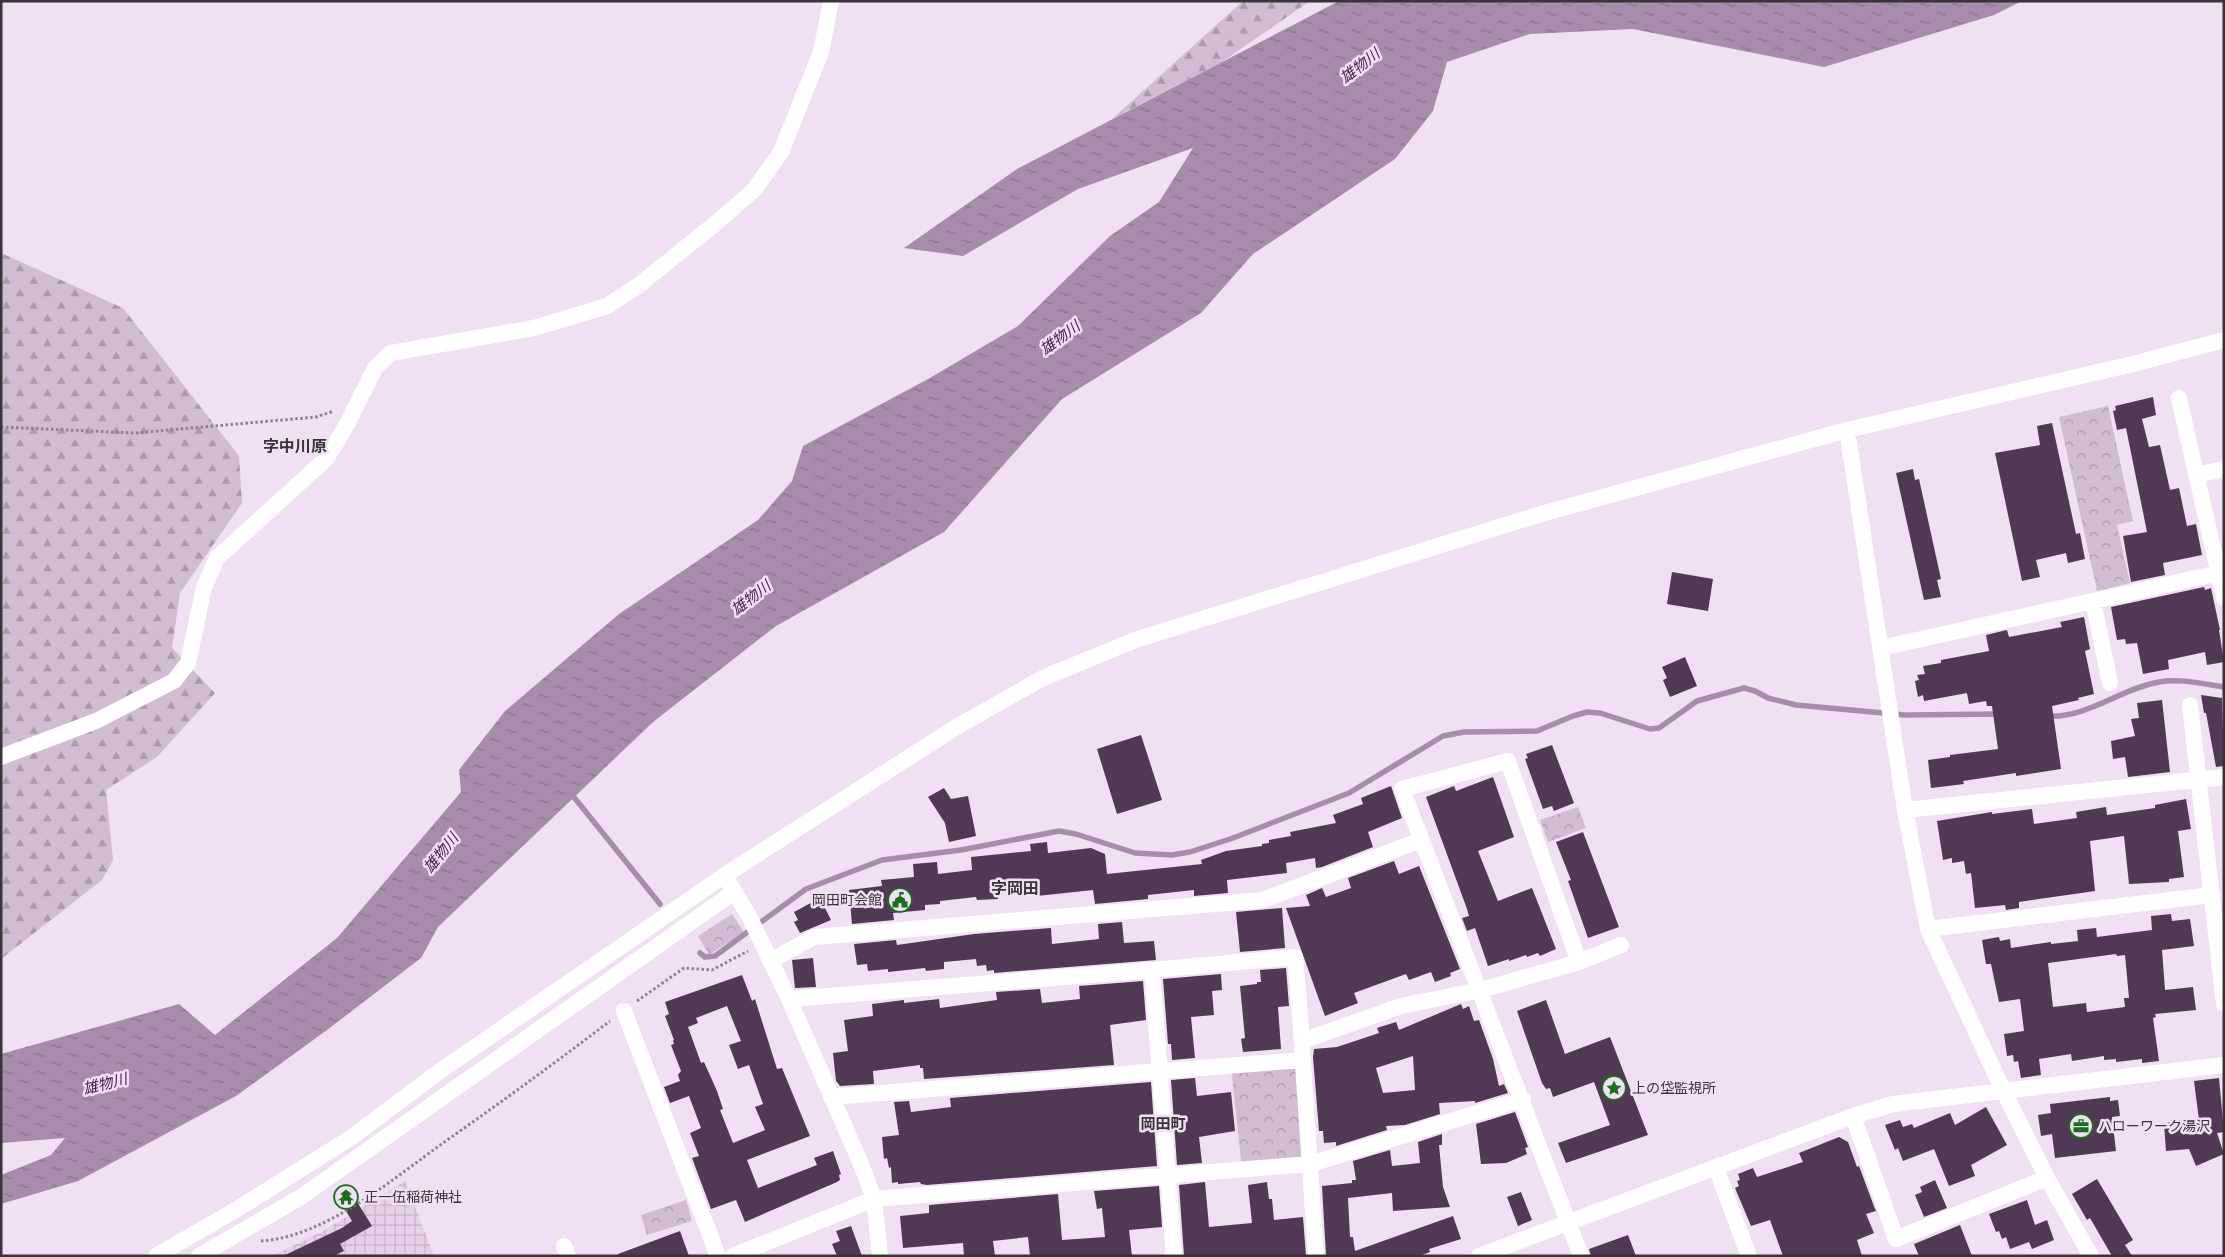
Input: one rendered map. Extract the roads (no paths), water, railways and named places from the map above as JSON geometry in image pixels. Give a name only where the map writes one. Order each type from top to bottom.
[{"type":"street","points":[[1,757],[96,721],[174,681],[188,663],[204,587],[217,558],[326,459],[375,368],[391,353],[534,328],[607,306],[639,285],[754,190],[781,152],[821,52],[831,1]]},
{"type":"street","points":[[156,1256],[234,1211],[352,1137],[440,1071],[725,875],[958,726],[1043,678],[1135,640],[1541,514],[1847,430],[2133,364],[2224,340]]},
{"type":"street","points":[[2179,398],[2223,593]]},
{"type":"street","points":[[1847,430],[1905,810],[1928,930],[2003,1090],[2091,1256]]},
{"type":"street","points":[[2196,476],[2224,469]]},
{"type":"street","points":[[1881,648],[2219,573]]},
{"type":"street","points":[[2093,601],[2110,683]]},
{"type":"street","points":[[2190,705],[2212,895],[2219,924],[2224,1004]]},
{"type":"street","points":[[1579,962],[1508,762],[1402,789],[1523,1099],[1581,1256]]},
{"type":"street","points":[[1905,810],[2224,777]]},
{"type":"street","points":[[770,961],[814,937],[1263,900],[1421,840]]},
{"type":"street","points":[[725,875],[749,916],[789,999],[874,1200],[880,1256]]},
{"type":"street","points":[[198,1256],[301,1197],[734,892]]},
{"type":"street","points":[[1928,930],[2212,895]]},
{"type":"street","points":[[1302,1041],[1401,1006],[1481,990],[1579,962],[1621,945]]},
{"type":"street","points":[[789,999],[1295,957],[1316,1256]]},
{"type":"street","points":[[1152,970],[1158,1072],[1174,1256]]},
{"type":"street","points":[[624,1011],[718,1256]]},
{"type":"street","points":[[831,1097],[1302,1060]]},
{"type":"street","points":[[1479,1256],[1853,1116],[1893,1104],[2224,1064]]},
{"type":"street","points":[[733,1256],[874,1200],[1310,1164],[1523,1099]]},
{"type":"street","points":[[1853,1116],[1896,1239],[2048,1178]]},
{"type":"street","points":[[1716,1168],[1749,1256]]},
{"type":"water","name":"雄物川","points":[[1339,1],[2022,1],[1994,15],[1824,67],[1633,29],[1530,34],[1447,62],[1433,111],[1395,159],[1253,254],[1201,313],[1062,399],[944,532],[776,626],[653,722],[438,927],[421,958],[327,1030],[236,1096],[78,1181],[1,1204],[1,1175],[51,1155],[65,1138],[1,1143],[1,1054],[179,1004],[215,1035],[337,938],[461,792],[459,770],[505,711],[619,614],[758,520],[792,481],[803,446],[928,379],[1018,326],[1110,236],[1159,202],[1193,148],[1078,189],[963,256],[904,248],[1017,169]]},
{"type":"waterway","points":[[2046,716],[2061,716],[2075,713],[2130,691],[2159,682],[2183,681],[2224,687]]},
{"type":"waterway","points":[[700,953],[705,957],[715,956],[806,889],[882,860],[961,850],[1059,831],[1076,834],[1135,853],[1172,855],[1190,852],[1233,838],[1349,793],[1443,736],[1464,732],[1537,731],[1587,712],[1600,713],[1650,729],[1659,728],[1697,701],[1744,688],[1768,698],[1796,705],[1905,715],[1999,714]]},
{"type":"waterway","points":[[569,791],[660,904]]},
{"type":"place","name":"岡田町会館","points":[[900,900]]},
{"type":"place","name":"上の垈監視所","points":[[1614,1088]]},
{"type":"place","name":"ハローワーク湯沢","points":[[2081,1126]]},
{"type":"place","name":"正一伍稲荷神社","points":[[346,1197]]},
{"type":"district","name":"字中川原","points":[[295,446]]},
{"type":"district","name":"字岡田","points":[[1015,888]]},
{"type":"district","name":"岡田町","points":[[1163,1124]]}]
